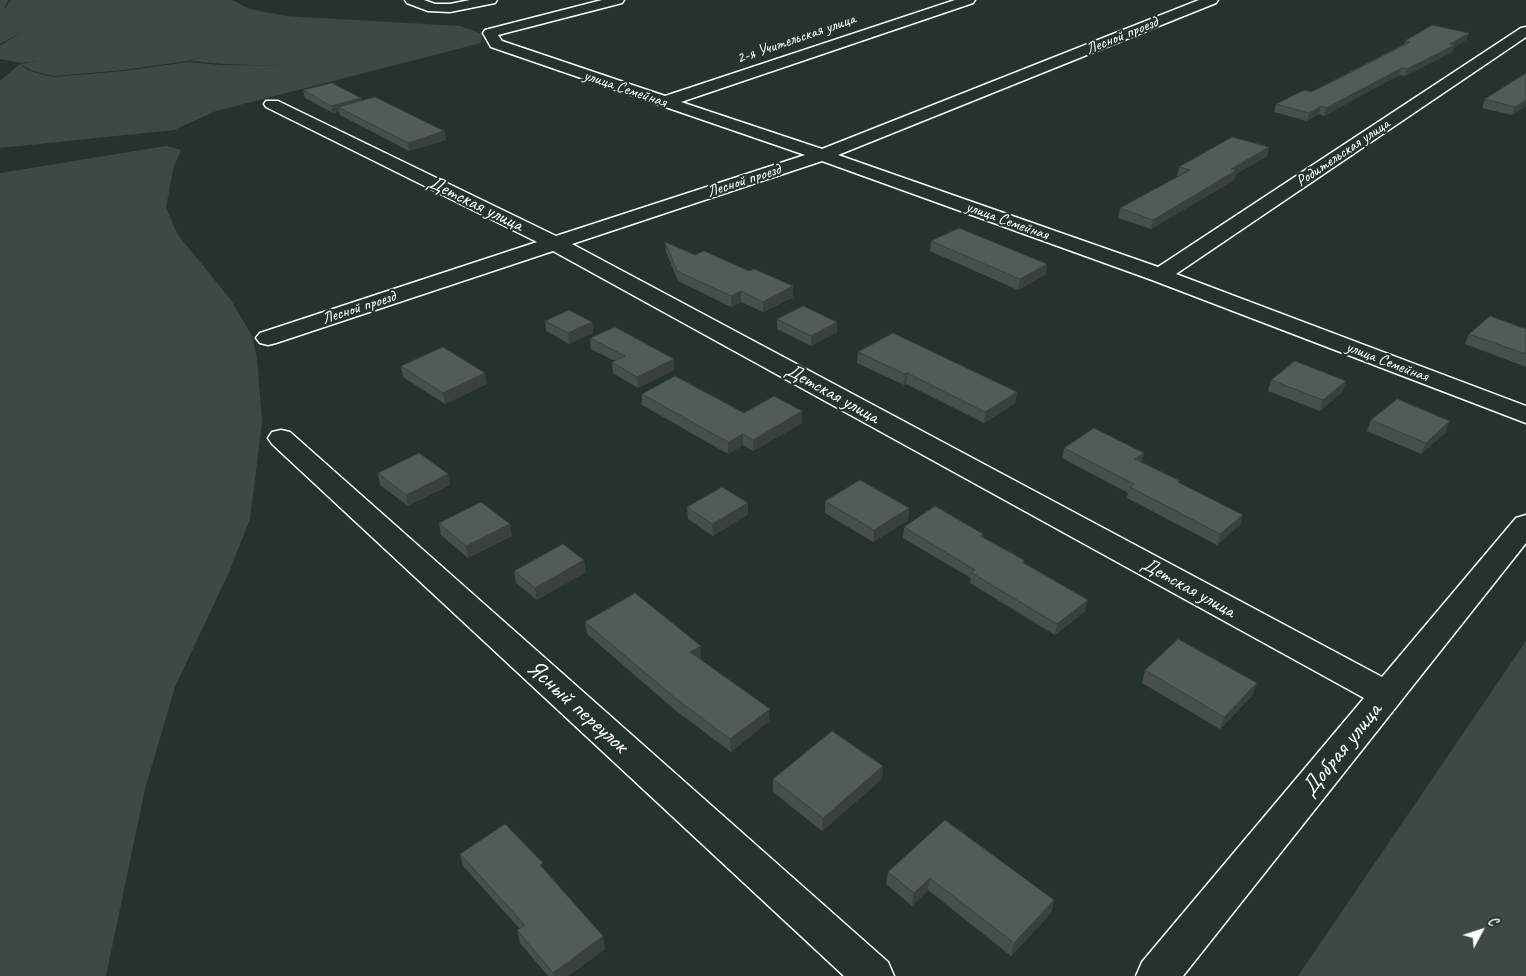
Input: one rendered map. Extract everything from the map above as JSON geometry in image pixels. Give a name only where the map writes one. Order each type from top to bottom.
[{"type":"street","points":[[412,0],[433,8],[450,8],[490,0]]},
{"type":"street","name":"улица Семейная","points":[[618,0],[490,34],[496,44],[822,155],[1160,275],[1526,414]]},
{"type":"street","name":"2-я Учительская улица","points":[[664,102],[968,0]]},
{"type":"street","name":"Лесной проезд","points":[[268,338],[822,155],[1212,0]]},
{"type":"street","name":"Родительская улица","points":[[1160,275],[1526,31]]},
{"type":"street","name":"Детская улица","points":[[272,104],[554,243],[1386,695]]},
{"type":"street","name":"Ясный переулок","points":[[281,438],[873,976]]},
{"type":"street","name":"Добрая улица","points":[[1157,976],[1526,524]]},
{"type":"shaded area","points":[[0,0],[9,0],[5,9],[11,0],[232,0],[250,9],[285,16],[460,26],[482,34],[481,43],[216,111],[174,130],[0,148],[0,81],[20,64],[29,71],[52,77],[124,71],[188,62],[221,65],[285,66],[190,61],[203,56],[187,61],[124,70],[53,76],[32,71],[21,64],[37,61],[21,63],[0,59],[0,46],[22,32],[0,44]]},
{"type":"shaded area","points":[[166,146],[181,150],[173,169],[166,208],[178,235],[231,300],[252,336],[257,358],[262,422],[250,519],[229,572],[175,687],[145,789],[106,976],[0,976],[0,173]]},
{"type":"shaded area","points":[[1526,641],[1526,976],[1298,976]]},
{"type":"building","points":[[1432,25],[1469,33],[1450,44],[1455,45],[1407,69],[1402,68],[1326,108],[1321,106],[1309,113],[1276,104],[1304,90],[1311,92],[1338,79],[1410,42],[1405,41]]},
{"type":"building","points":[[1526,73],[1526,100],[1515,107],[1485,99]]},
{"type":"building","points":[[332,83],[361,98],[331,106],[303,90]]},
{"type":"building","points":[[375,97],[444,131],[408,143],[338,107]]},
{"type":"building","points":[[1232,137],[1269,147],[1231,169],[1237,170],[1153,220],[1120,208],[1190,170],[1179,167]]},
{"type":"building","points":[[959,228],[1047,264],[1020,279],[931,241]]},
{"type":"building","points":[[665,242],[695,255],[704,251],[749,271],[754,269],[793,286],[763,302],[741,291],[731,296],[677,271]]},
{"type":"building","points":[[803,306],[837,322],[811,336],[777,319]]},
{"type":"building","points":[[569,310],[592,322],[568,333],[545,321]]},
{"type":"building","points":[[1490,316],[1526,329],[1526,354],[1469,334]]},
{"type":"building","points":[[615,327],[674,359],[637,377],[612,362],[625,356],[590,338]]},
{"type":"building","points":[[893,333],[1017,392],[985,412],[907,373],[905,374],[858,352]]},
{"type":"building","points":[[443,347],[485,373],[443,393],[401,366]]},
{"type":"building","points":[[1295,361],[1346,381],[1323,400],[1271,380]]},
{"type":"building","points":[[675,376],[744,413],[774,396],[802,411],[753,440],[743,434],[728,442],[642,394]]},
{"type":"building","points":[[1397,399],[1450,421],[1426,443],[1371,420]]},
{"type":"building","points":[[1094,428],[1144,453],[1135,459],[1243,515],[1220,534],[1130,487],[1134,484],[1064,448]]},
{"type":"building","points":[[419,453],[448,474],[406,495],[378,473]]},
{"type":"building","points":[[860,480],[909,508],[874,530],[825,501]]},
{"type":"building","points":[[722,487],[748,503],[712,524],[687,507]]},
{"type":"building","points":[[481,502],[510,524],[466,546],[439,523]]},
{"type":"building","points":[[935,506],[983,534],[980,536],[1024,560],[1022,562],[1088,600],[1057,624],[972,573],[975,570],[904,527]]},
{"type":"building","points":[[563,544],[584,560],[535,588],[514,571]]},
{"type":"building","points":[[635,593],[701,646],[690,652],[770,709],[730,739],[674,697],[585,622]]},
{"type":"building","points":[[1178,639],[1257,683],[1224,717],[1145,670]]},
{"type":"building","points":[[832,731],[883,766],[823,818],[773,779]]},
{"type":"building","points":[[945,820],[1054,900],[1014,943],[930,878],[914,893],[888,872]]},
{"type":"building","points":[[505,824],[543,863],[540,865],[603,936],[553,973],[517,930],[525,925],[460,854]]}]
